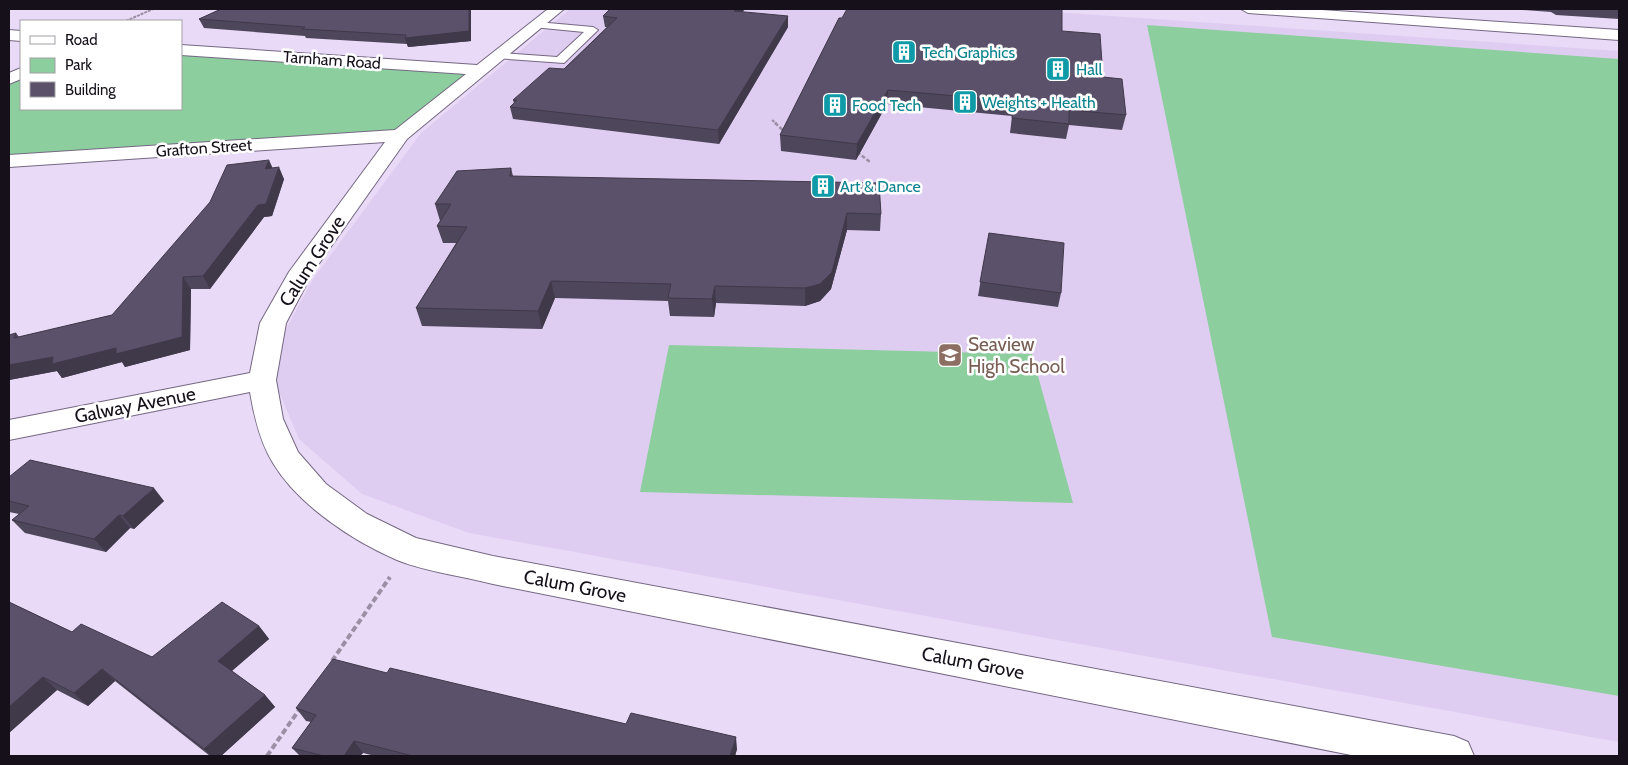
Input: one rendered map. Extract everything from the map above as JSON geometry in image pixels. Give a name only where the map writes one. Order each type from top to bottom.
[{"type":"street","points":[[1248,9],[1619,35]]},
{"type":"street","name":"Calum Grove","points":[[547,17],[400,135],[301,272],[273,323],[262,380],[269,419],[286,458],[315,492],[356,522],[409,550],[494,570],[1454,756]]},
{"type":"street","name":"Tarnham Road","points":[[182,50],[491,63]]},
{"type":"street","name":"Grafton Street","points":[[9,161],[400,135]]},
{"type":"street","name":"Galway Avenue","points":[[9,430],[262,380]]},
{"type":"lane","points":[[491,63],[560,61],[593,30],[547,17]]},
{"type":"path","points":[[128,20],[153,9]]},
{"type":"path","points":[[772,120],[781,129],[793,134]]},
{"type":"path","points":[[852,148],[870,162]]},
{"type":"path","points":[[327,669],[409,550]]},
{"type":"path","points":[[267,756],[305,701]]},
{"type":"shaded area","name":"Seaview High School","points":[[570,9],[1010,9],[1619,51],[1619,742],[469,533],[362,494],[299,439],[274,380],[286,329],[313,279],[421,133]]},
{"type":"green space","points":[[1147,25],[1619,59],[1619,696],[1272,637]]},
{"type":"green space","points":[[182,52],[474,71],[396,132],[9,158],[9,82],[20,76],[20,110],[182,110]]},
{"type":"green space","points":[[669,345],[1032,354],[1073,503],[640,492]]},
{"type":"building","points":[[221,9],[469,9],[469,31],[405,38],[406,35],[302,29],[305,27],[199,19]]},
{"type":"building","points":[[610,9],[736,9],[734,11],[788,16],[718,130],[510,107],[517,100],[513,100],[549,68],[564,69],[617,18],[603,16]]},
{"type":"building","points":[[847,9],[1062,9],[1062,31],[1100,34],[1103,77],[1122,79],[1126,115],[1069,110],[1069,124],[1012,118],[1014,101],[888,90],[857,144],[780,135],[839,18],[842,18]]},
{"type":"building","points":[[269,160],[265,169],[279,167],[266,204],[258,205],[203,276],[183,277],[182,337],[116,354],[116,348],[52,364],[53,357],[9,365],[9,335],[16,333],[14,338],[112,315],[210,202],[227,165]]},
{"type":"building","points":[[511,168],[510,176],[879,183],[881,214],[847,213],[832,272],[820,284],[805,288],[715,286],[712,299],[668,298],[671,284],[551,281],[538,311],[416,308],[467,227],[437,226],[451,204],[435,204],[457,171]]},
{"type":"building","points":[[989,233],[1064,243],[1061,293],[980,282]]},
{"type":"building","points":[[30,460],[154,488],[123,516],[119,515],[94,539],[12,520],[29,506],[9,501],[9,477]]},
{"type":"building","points":[[9,602],[72,632],[81,624],[152,657],[222,602],[259,626],[218,661],[265,695],[204,749],[102,669],[74,693],[43,677],[9,707]]},
{"type":"building","points":[[333,659],[387,673],[390,668],[626,724],[631,713],[736,737],[730,756],[413,756],[354,741],[344,756],[324,756],[292,748],[316,715],[296,708]]},
{"type":"place","name":"Tech Graphics","points":[[904,52]]},
{"type":"place","name":"Hall","points":[[1058,69]]},
{"type":"place","name":"Weights + Health","points":[[965,102]]},
{"type":"place","name":"Food Tech","points":[[835,105]]},
{"type":"place","name":"Art & Dance","points":[[823,186]]},
{"type":"place","name":"Seaview High School","points":[[950,355]]}]
